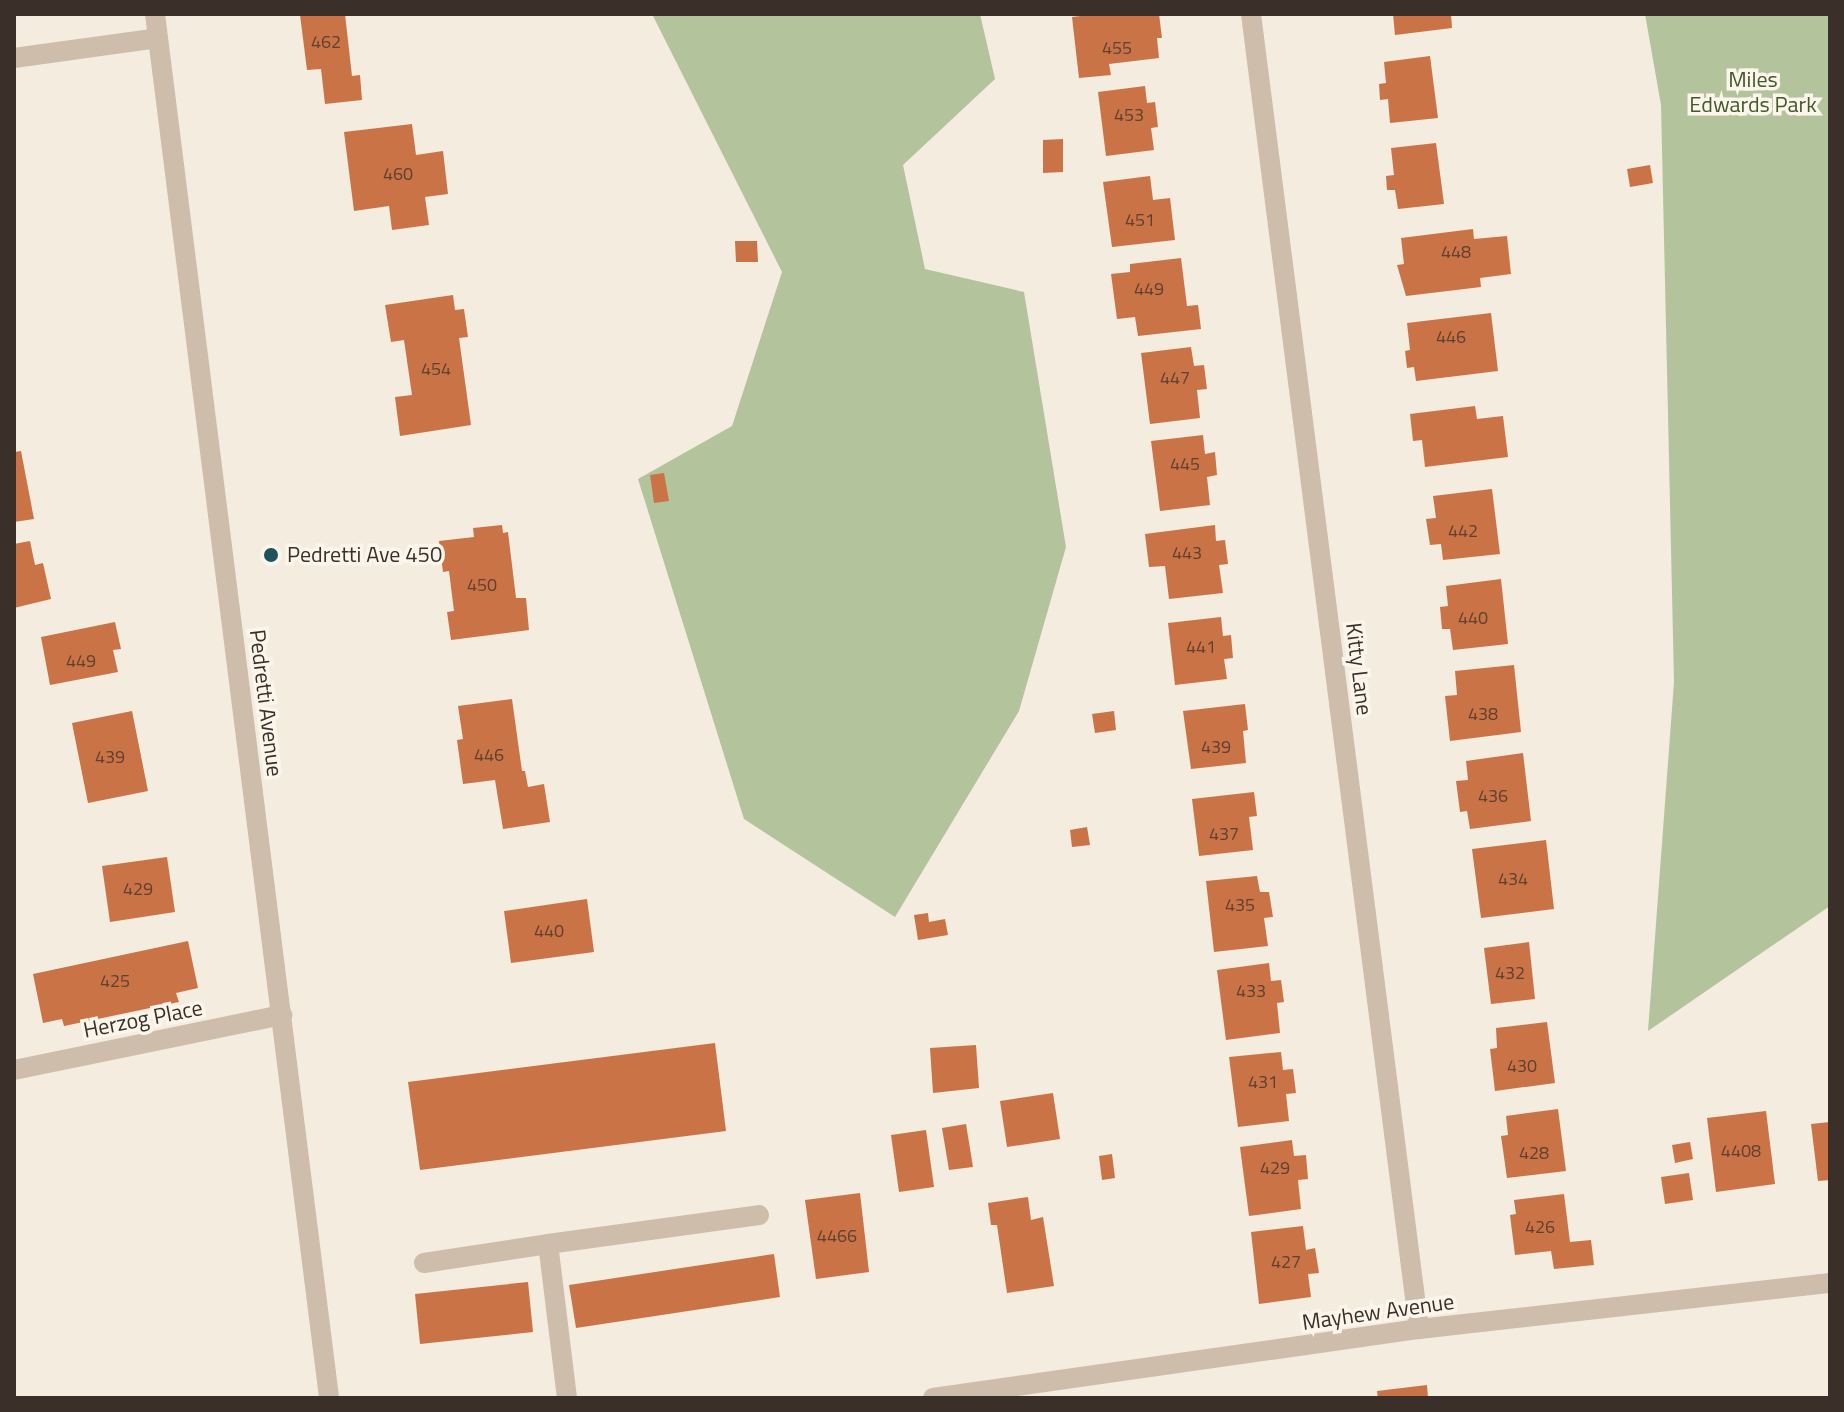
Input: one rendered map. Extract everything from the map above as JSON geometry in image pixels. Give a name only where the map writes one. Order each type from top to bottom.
[{"type":"street","name":"Pedretti Avenue","points":[[155,14],[329,1398]]},
{"type":"street","name":"Kitty Lane","points":[[1251,14],[1419,1329]]},
{"type":"street","points":[[14,58],[158,38]]},
{"type":"street","name":"Herzog Place","points":[[14,1070],[282,1015]]},
{"type":"street","points":[[424,1263],[759,1215]]},
{"type":"street","points":[[548,1244],[567,1398]]},
{"type":"street","name":"Mayhew Avenue","points":[[933,1398],[1419,1329],[1830,1283]]},
{"type":"green space","points":[[652,14],[980,14],[995,79],[903,165],[925,269],[1024,292],[1066,547],[1019,711],[895,917],[744,819],[638,479],[732,426],[782,272]]},
{"type":"green space","name":"Miles Edwards Park","points":[[1645,14],[1830,14],[1830,906],[1648,1031],[1674,682],[1661,105]]},
{"type":"building","points":[[345,14],[352,76],[360,75],[362,100],[325,104],[321,69],[307,70],[300,15]]},
{"type":"building","points":[[1159,14],[1162,38],[1157,38],[1159,58],[1109,64],[1111,75],[1079,78],[1072,17]]},
{"type":"building","points":[[1393,14],[1451,14],[1452,28],[1395,35]]},
{"type":"building","points":[[1430,56],[1438,118],[1390,123],[1388,99],[1380,100],[1379,84],[1386,83],[1384,62]]},
{"type":"building","points":[[1145,86],[1147,103],[1155,102],[1158,127],[1151,128],[1154,150],[1106,156],[1098,92]]},
{"type":"building","points":[[412,124],[416,155],[443,151],[448,194],[425,197],[429,225],[392,230],[389,206],[354,211],[344,132]]},
{"type":"building","points":[[1063,139],[1063,172],[1043,173],[1043,140]]},
{"type":"building","points":[[1436,143],[1444,204],[1398,209],[1395,190],[1387,190],[1386,176],[1394,175],[1391,148]]},
{"type":"building","points":[[1650,165],[1653,183],[1630,187],[1627,169]]},
{"type":"building","points":[[1150,176],[1153,200],[1170,198],[1175,240],[1112,247],[1103,182]]},
{"type":"building","points":[[1473,229],[1474,239],[1507,236],[1511,274],[1480,278],[1481,287],[1406,296],[1397,265],[1404,264],[1401,238]]},
{"type":"building","points":[[735,241],[757,241],[758,262],[736,262]]},
{"type":"building","points":[[1181,258],[1187,306],[1198,305],[1201,329],[1138,336],[1135,317],[1117,319],[1111,274],[1130,272],[1130,264]]},
{"type":"building","points":[[453,295],[455,310],[464,309],[468,337],[459,338],[471,425],[400,436],[395,397],[412,395],[404,340],[391,342],[385,305]]},
{"type":"building","points":[[1491,313],[1498,371],[1416,381],[1414,367],[1407,368],[1405,351],[1410,350],[1407,323]]},
{"type":"building","points":[[1191,347],[1194,366],[1204,365],[1207,389],[1197,390],[1200,418],[1150,424],[1141,353]]},
{"type":"building","points":[[1475,406],[1477,419],[1503,416],[1508,457],[1425,467],[1422,440],[1413,441],[1410,414]]},
{"type":"building","points":[[1203,435],[1205,454],[1215,452],[1217,475],[1207,477],[1210,505],[1160,511],[1151,441]]},
{"type":"building","points":[[21,451],[34,519],[14,522],[14,452]]},
{"type":"building","points":[[664,473],[669,501],[654,503],[650,475]]},
{"type":"building","points":[[1492,489],[1500,554],[1443,560],[1441,544],[1430,545],[1426,519],[1436,518],[1433,496]]},
{"type":"building","points":[[502,525],[503,533],[508,532],[516,598],[526,598],[529,630],[451,640],[447,612],[454,611],[449,571],[443,572],[439,541],[474,537],[473,528]]},
{"type":"building","points":[[1215,525],[1216,541],[1225,540],[1228,564],[1219,565],[1223,593],[1169,599],[1165,566],[1149,567],[1145,534]]},
{"type":"building","points":[[30,541],[35,565],[43,563],[51,599],[14,608],[14,544]]},
{"type":"building","points":[[1501,579],[1508,644],[1453,650],[1450,629],[1442,629],[1440,607],[1448,606],[1446,586]]},
{"type":"building","points":[[1221,617],[1223,636],[1231,635],[1233,658],[1224,659],[1227,679],[1175,685],[1168,623]]},
{"type":"building","points":[[115,622],[121,649],[113,650],[118,672],[50,685],[41,637]]},
{"type":"building","points":[[1514,665],[1521,732],[1450,741],[1445,696],[1457,695],[1455,671]]},
{"type":"building","points":[[512,699],[522,771],[525,771],[528,787],[544,784],[550,822],[503,829],[495,780],[463,784],[457,740],[463,739],[458,706]]},
{"type":"building","points":[[1245,704],[1248,730],[1243,731],[1246,763],[1191,769],[1183,711]]},
{"type":"building","points":[[132,711],[148,791],[88,803],[72,723]]},
{"type":"building","points":[[1114,711],[1116,730],[1095,733],[1092,714]]},
{"type":"building","points":[[1523,753],[1531,821],[1470,829],[1467,811],[1460,812],[1456,781],[1468,780],[1466,761]]},
{"type":"building","points":[[1254,792],[1257,816],[1249,817],[1253,850],[1199,856],[1192,799]]},
{"type":"building","points":[[1087,827],[1090,845],[1072,847],[1070,830]]},
{"type":"building","points":[[1546,840],[1554,909],[1481,918],[1472,849]]},
{"type":"building","points":[[167,857],[175,912],[110,922],[102,866]]},
{"type":"building","points":[[1257,876],[1260,892],[1269,892],[1273,917],[1264,918],[1268,946],[1214,952],[1206,881]]},
{"type":"building","points":[[587,899],[594,952],[511,963],[504,911]]},
{"type":"building","points":[[928,913],[929,922],[945,919],[948,935],[918,940],[914,915]]},
{"type":"building","points":[[188,941],[198,988],[176,993],[179,1002],[64,1026],[62,1019],[43,1023],[33,974]]},
{"type":"building","points":[[1529,942],[1535,999],[1491,1004],[1484,948]]},
{"type":"building","points":[[1269,963],[1271,981],[1281,980],[1284,1002],[1277,1003],[1280,1033],[1226,1040],[1217,970]]},
{"type":"building","points":[[1547,1022],[1555,1083],[1495,1091],[1490,1049],[1497,1048],[1496,1028]]},
{"type":"building","points":[[715,1043],[726,1131],[420,1170],[408,1082]]},
{"type":"building","points":[[976,1045],[979,1088],[933,1093],[930,1048]]},
{"type":"building","points":[[1281,1052],[1283,1070],[1293,1069],[1296,1093],[1286,1094],[1289,1121],[1238,1127],[1229,1057]]},
{"type":"building","points":[[1053,1093],[1060,1139],[1007,1147],[1000,1101]]},
{"type":"building","points":[[1558,1109],[1566,1171],[1507,1178],[1501,1136],[1508,1135],[1506,1116]]},
{"type":"building","points":[[1766,1111],[1775,1184],[1716,1192],[1707,1118]]},
{"type":"building","points":[[1830,1122],[1830,1180],[1818,1181],[1811,1124]]},
{"type":"building","points":[[966,1124],[973,1167],[949,1170],[942,1128]]},
{"type":"building","points":[[926,1130],[934,1187],[899,1192],[891,1135]]},
{"type":"building","points":[[1292,1140],[1294,1156],[1306,1155],[1308,1179],[1298,1180],[1301,1209],[1249,1216],[1240,1147]]},
{"type":"building","points":[[1690,1142],[1693,1159],[1675,1163],[1672,1145]]},
{"type":"building","points":[[1112,1154],[1115,1178],[1102,1180],[1099,1156]]},
{"type":"building","points":[[1689,1173],[1693,1200],[1665,1204],[1661,1177]]},
{"type":"building","points":[[860,1193],[869,1272],[816,1279],[805,1200]]},
{"type":"building","points":[[1564,1194],[1570,1242],[1591,1240],[1594,1265],[1554,1269],[1551,1251],[1515,1255],[1510,1215],[1516,1214],[1514,1200]]},
{"type":"building","points":[[1028,1197],[1031,1220],[1043,1217],[1054,1286],[1007,1293],[997,1225],[991,1225],[988,1203]]},
{"type":"building","points":[[1303,1226],[1306,1250],[1315,1248],[1319,1273],[1308,1274],[1311,1297],[1259,1304],[1251,1232]]},
{"type":"building","points":[[774,1254],[780,1297],[576,1328],[569,1285]]},
{"type":"building","points":[[528,1282],[533,1332],[420,1344],[415,1294]]},
{"type":"building","points":[[1427,1385],[1428,1398],[1378,1398],[1377,1391]]},
{"type":"place","name":"Pedretti Ave 450","points":[[271,555]]}]
